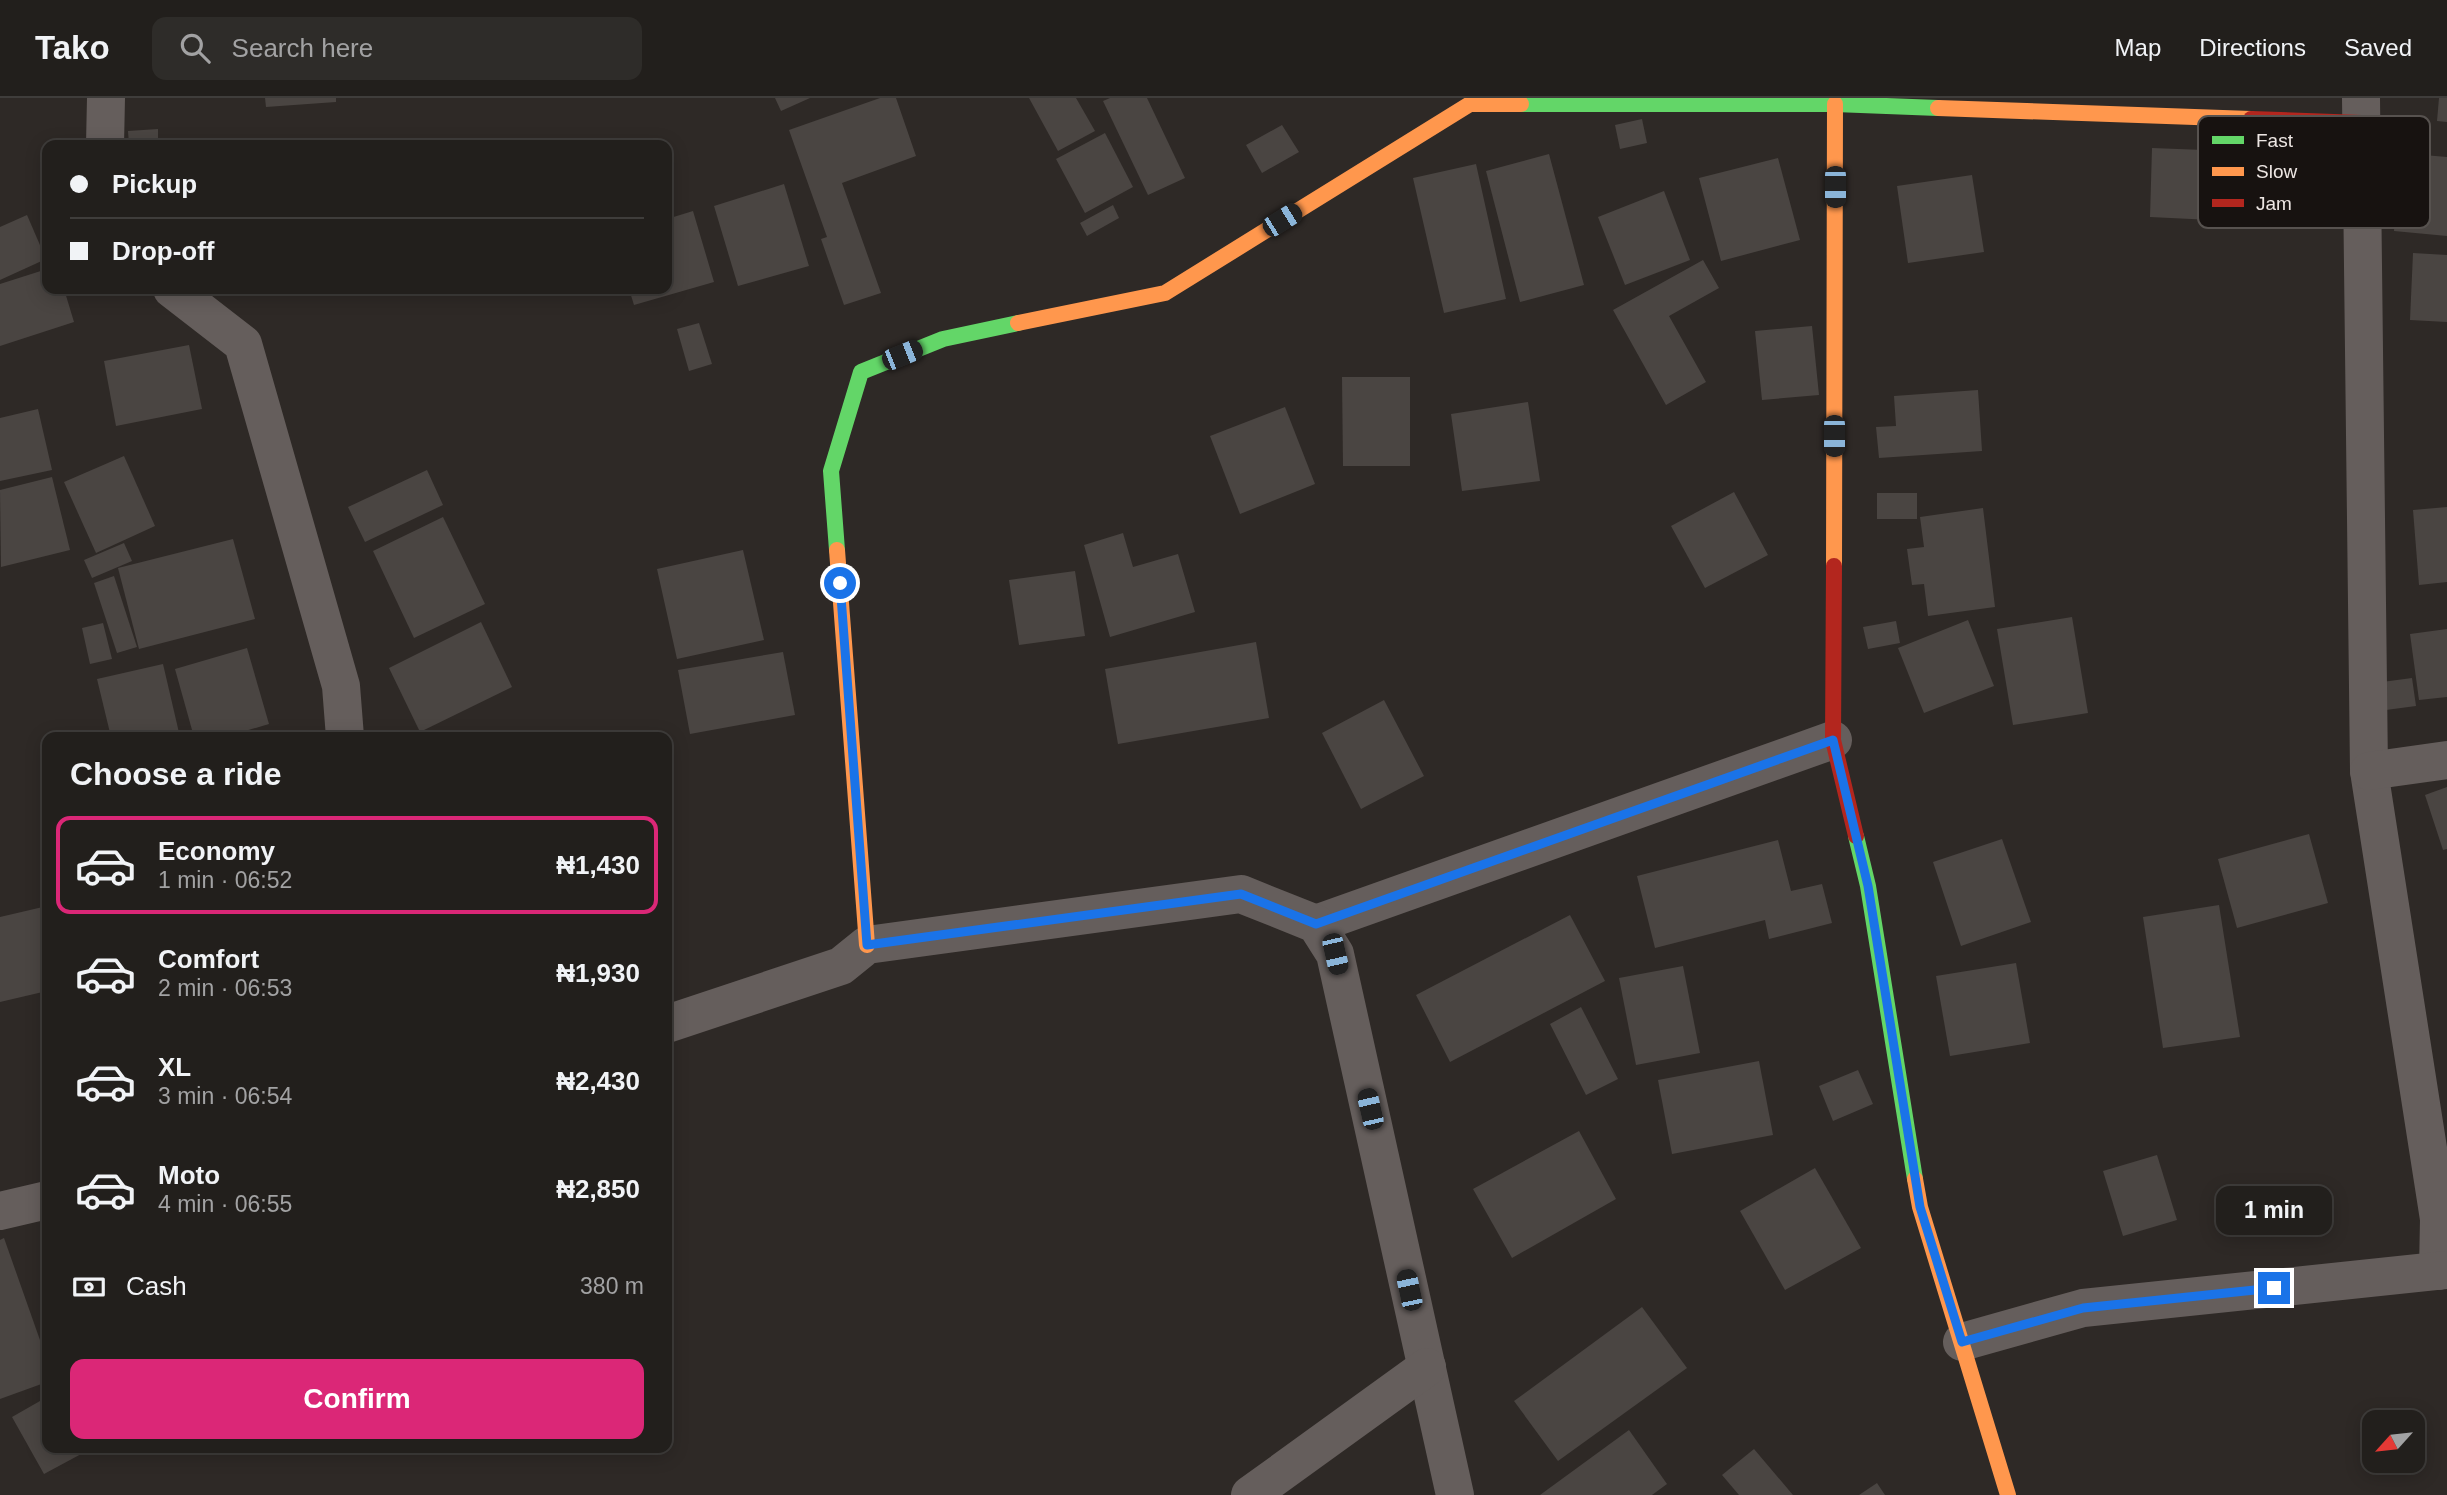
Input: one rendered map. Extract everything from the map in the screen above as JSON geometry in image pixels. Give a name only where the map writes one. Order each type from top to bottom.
[{"type":"street","points":[[105,140],[106,98]]},
{"type":"street","points":[[867,945],[831,471],[861,372],[943,339],[1165,293],[1470,104],[1835,104],[2361,111]]},
{"type":"street","points":[[1835,104],[1833,740],[1868,886],[1920,1207],[2008,1495]]},
{"type":"street","points":[[1962,1342],[2083,1308],[2442,1271],[2439,1219],[2370,771],[2363,228]]},
{"type":"street","points":[[178,294],[243,344],[341,686],[345,732]]},
{"type":"street","points":[[1316,924],[1833,740]]},
{"type":"street","points":[[2370,771],[2447,760]]},
{"type":"street","points":[[672,1022],[841,965],[867,945],[1241,894],[1316,924],[1335,954],[1455,1495]]},
{"type":"street","points":[[0,1211],[42,1201]]},
{"type":"street","points":[[1250,1495],[1427,1367]]},
{"type":"building","points":[[265,98],[336,98],[336,102],[266,107]]},
{"type":"building","points":[[775,98],[810,98],[781,111]]},
{"type":"building","points":[[880,98],[896,98],[916,156],[842,183],[881,293],[844,305],[821,239],[827,237],[789,130]]},
{"type":"building","points":[[1029,98],[1076,98],[1095,131],[1058,151]]},
{"type":"building","points":[[1110,98],[1147,98],[1185,178],[1148,195],[1103,101]]},
{"type":"building","points":[[2439,98],[2447,98],[2447,122],[2437,121]]},
{"type":"building","points":[[1642,119],[1647,143],[1620,149],[1615,125]]},
{"type":"building","points":[[1282,125],[1299,152],[1262,173],[1246,145]]},
{"type":"building","points":[[158,129],[158,140],[129,140],[128,131]]},
{"type":"building","points":[[1105,133],[1133,187],[1085,213],[1056,159]]},
{"type":"building","points":[[2152,148],[2198,150],[2198,219],[2150,217]]},
{"type":"building","points":[[1549,154],[1584,285],[1520,302],[1486,171]]},
{"type":"building","points":[[2430,156],[2447,157],[2447,236],[2394,231],[2394,228],[2430,228]]},
{"type":"building","points":[[1778,158],[1800,240],[1721,261],[1699,178]]},
{"type":"building","points":[[1476,164],[1506,299],[1444,313],[1413,178]]},
{"type":"building","points":[[1972,175],[1984,252],[1908,263],[1897,186]]},
{"type":"building","points":[[784,184],[809,266],[738,286],[714,206]]},
{"type":"building","points":[[1664,191],[1690,260],[1625,285],[1598,217]]},
{"type":"building","points":[[1113,205],[1119,218],[1087,236],[1080,223]]},
{"type":"building","points":[[693,211],[714,282],[634,305],[631,294],[672,294],[672,217]]},
{"type":"building","points":[[27,215],[42,250],[42,261],[0,280],[0,227]]},
{"type":"building","points":[[2413,253],[2447,255],[2447,322],[2410,320]]},
{"type":"building","points":[[1703,260],[1719,288],[1669,316],[1706,382],[1666,405],[1613,310]]},
{"type":"building","points":[[42,271],[42,294],[66,294],[74,322],[0,346],[0,284]]},
{"type":"building","points":[[699,323],[712,364],[689,371],[677,329]]},
{"type":"building","points":[[1812,326],[1819,395],[1762,400],[1755,331]]},
{"type":"building","points":[[189,345],[202,409],[116,426],[104,361]]},
{"type":"building","points":[[1342,377],[1410,377],[1410,466],[1343,466]]},
{"type":"building","points":[[1978,390],[1982,451],[1879,458],[1876,427],[1896,426],[1894,396]]},
{"type":"building","points":[[1528,402],[1540,481],[1462,491],[1451,414]]},
{"type":"building","points":[[1285,407],[1315,484],[1240,514],[1210,436]]},
{"type":"building","points":[[38,409],[52,470],[0,481],[0,418]]},
{"type":"building","points":[[124,456],[155,526],[96,553],[64,482]]},
{"type":"building","points":[[427,470],[443,505],[365,542],[348,507]]},
{"type":"building","points":[[52,477],[70,550],[1,567],[0,490]]},
{"type":"building","points":[[1734,492],[1768,555],[1705,588],[1671,526]]},
{"type":"building","points":[[1877,493],[1917,493],[1917,519],[1877,519]]},
{"type":"building","points":[[2447,507],[2447,582],[2419,585],[2413,510]]},
{"type":"building","points":[[1983,508],[1995,607],[1928,616],[1924,584],[1912,585],[1907,549],[1924,547],[1920,517]]},
{"type":"building","points":[[443,517],[485,604],[414,638],[373,551]]},
{"type":"building","points":[[1123,533],[1133,567],[1178,554],[1195,612],[1110,637],[1084,545]]},
{"type":"building","points":[[233,539],[255,619],[139,649],[118,568]]},
{"type":"building","points":[[124,543],[132,561],[92,578],[84,560]]},
{"type":"building","points":[[743,550],[764,640],[677,659],[657,569]]},
{"type":"building","points":[[1075,571],[1085,636],[1019,645],[1009,580]]},
{"type":"building","points":[[114,576],[137,647],[117,653],[94,583]]},
{"type":"building","points":[[2072,617],[2088,713],[2013,725],[1997,629]]},
{"type":"building","points":[[1968,620],[1994,686],[1924,713],[1898,648]]},
{"type":"building","points":[[1896,621],[1900,643],[1868,649],[1863,627]]},
{"type":"building","points":[[481,622],[512,687],[420,732],[389,668]]},
{"type":"building","points":[[103,623],[112,659],[90,664],[82,628]]},
{"type":"building","points":[[2447,629],[2447,697],[2419,700],[2410,634]]},
{"type":"building","points":[[1256,642],[1269,718],[1118,744],[1105,669]]},
{"type":"building","points":[[247,648],[269,724],[242,732],[193,732],[175,669]]},
{"type":"building","points":[[783,652],[795,715],[690,734],[678,670]]},
{"type":"building","points":[[163,664],[179,732],[110,732],[97,679]]},
{"type":"building","points":[[2412,678],[2416,706],[2386,710],[2382,682]]},
{"type":"building","points":[[1384,700],[1424,776],[1361,809],[1322,733]]},
{"type":"building","points":[[2447,787],[2447,849],[2443,850],[2425,795]]},
{"type":"building","points":[[2309,834],[2328,903],[2237,928],[2218,859]]},
{"type":"building","points":[[2002,839],[2031,922],[1961,946],[1933,862]]},
{"type":"building","points":[[1778,840],[1791,891],[1822,884],[1832,923],[1769,939],[1765,920],[1655,948],[1637,876]]},
{"type":"building","points":[[2219,905],[2240,1037],[2163,1048],[2143,917]]},
{"type":"building","points":[[42,907],[42,992],[0,1002],[0,917]]},
{"type":"building","points":[[1570,915],[1605,981],[1450,1062],[1416,995]]},
{"type":"building","points":[[2016,963],[2030,1043],[1950,1056],[1936,976]]},
{"type":"building","points":[[1683,966],[1700,1053],[1636,1065],[1619,978]]},
{"type":"building","points":[[1581,1007],[1618,1079],[1586,1095],[1550,1024]]},
{"type":"building","points":[[1759,1061],[1773,1135],[1672,1154],[1658,1080]]},
{"type":"building","points":[[1858,1070],[1873,1104],[1833,1121],[1819,1086]]},
{"type":"building","points":[[1579,1131],[1616,1199],[1512,1258],[1473,1189]]},
{"type":"building","points":[[2157,1155],[2177,1220],[2123,1236],[2103,1171]]},
{"type":"building","points":[[1815,1168],[1861,1248],[1785,1290],[1740,1211]]},
{"type":"building","points":[[4,1238],[42,1346],[42,1384],[0,1399],[0,1240]]},
{"type":"building","points":[[1642,1307],[1687,1368],[1558,1461],[1514,1401]]},
{"type":"building","points":[[42,1400],[42,1453],[83,1453],[44,1474],[12,1417]]},
{"type":"building","points":[[1629,1430],[1667,1484],[1652,1495],[1540,1495]]},
{"type":"building","points":[[1754,1449],[1793,1495],[1739,1495],[1722,1475]]},
{"type":"building","points":[[1877,1483],[1885,1495],[1859,1495]]},
{"type":"traffic: fast","points":[[1521,104],[1835,104],[1938,108]]},
{"type":"traffic: fast","points":[[837,550],[831,471],[861,372],[943,339],[1018,323]]},
{"type":"traffic: fast","points":[[1856,836],[1868,886],[1915,1179]]},
{"type":"traffic: slow","points":[[1018,323],[1165,293],[1470,104],[1521,104]]},
{"type":"traffic: slow","points":[[1834,566],[1835,104]]},
{"type":"traffic: slow","points":[[1938,108],[2198,117]]},
{"type":"traffic: slow","points":[[837,550],[867,945]]},
{"type":"traffic: slow","points":[[1915,1179],[1920,1207],[2008,1495]]},
{"type":"traffic: jam","points":[[1834,566],[1833,740],[1856,836]]},
{"type":"route","points":[[840,583],[867,945],[1241,894],[1316,924],[1833,740],[1868,886],[1920,1207],[1962,1342],[2083,1308],[2274,1288]]}]
